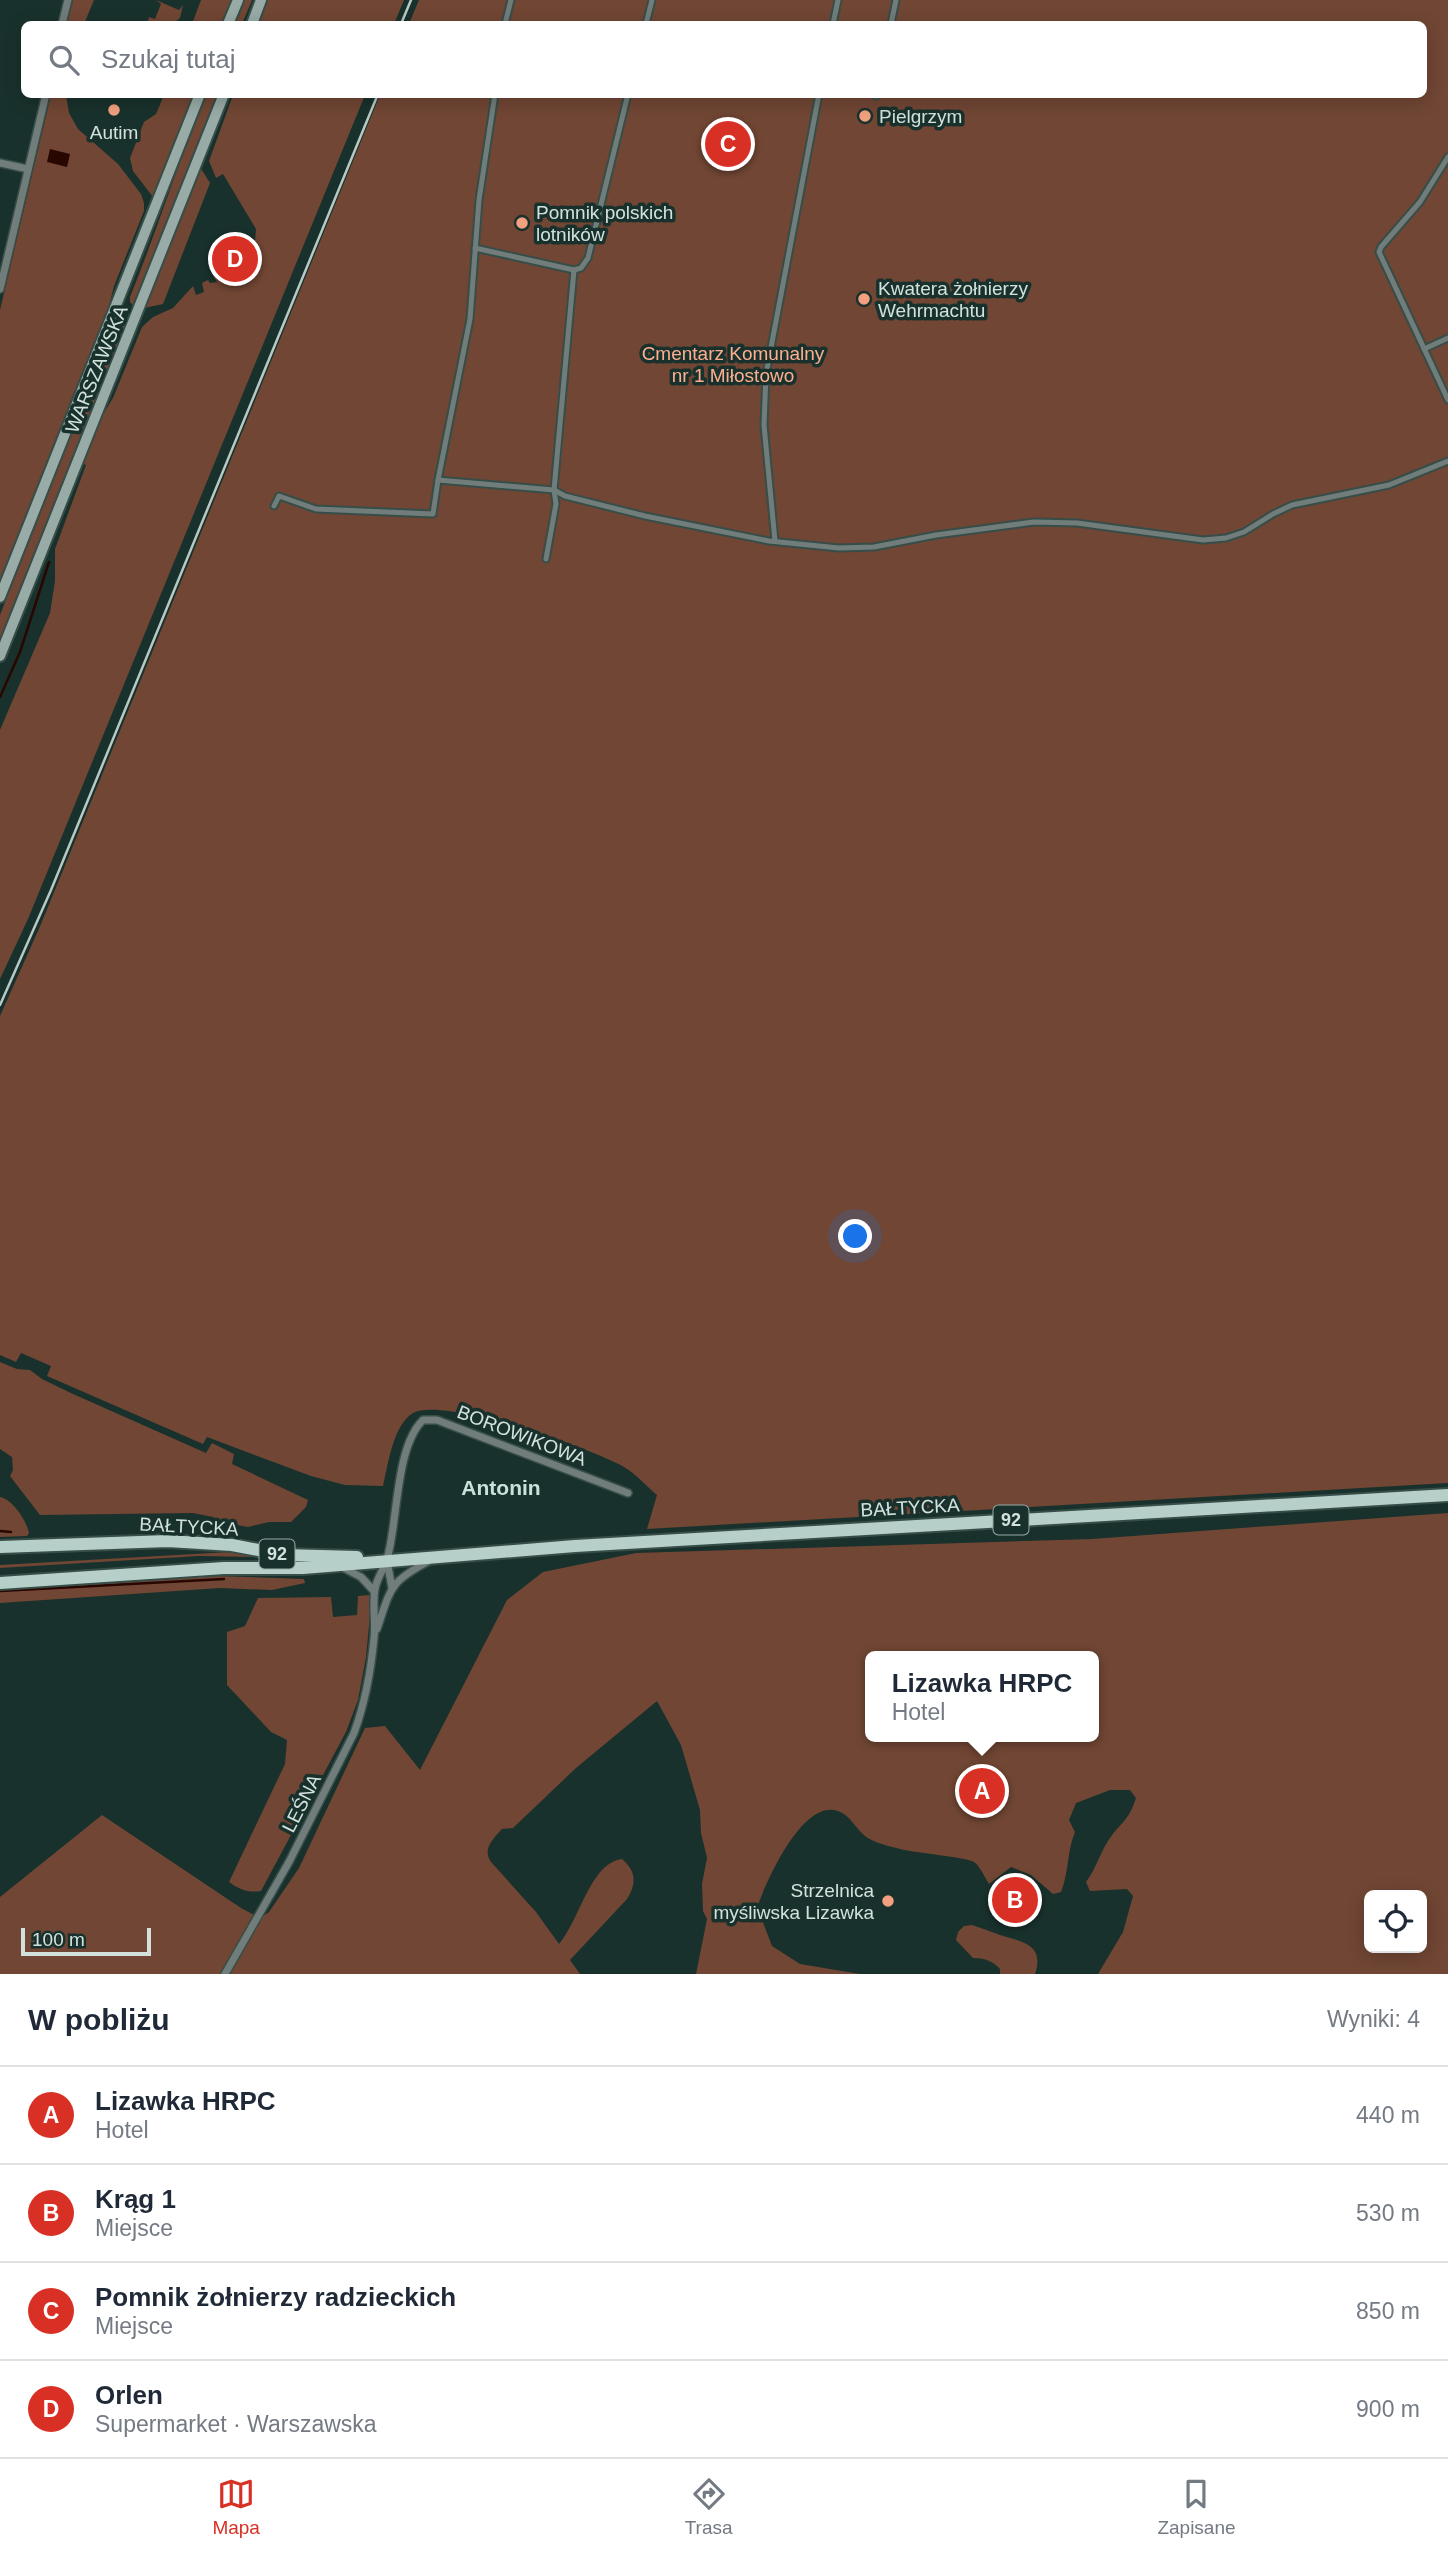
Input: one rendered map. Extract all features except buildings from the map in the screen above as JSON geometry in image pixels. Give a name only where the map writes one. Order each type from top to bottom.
[{"type":"main road","points":[[229,21],[238,0]]},
{"type":"main road","points":[[253,21],[261,0]]},
{"type":"main road","name":"WARSZAWSKA","points":[[0,597],[198,98]]},
{"type":"main road","name":"WARSZAWSKA","points":[[0,656],[222,98]]},
{"type":"main road","points":[[116,306],[137,314]]},
{"type":"main road","name":"BAŁTYCKA","points":[[0,1583],[206,1569],[340,1565],[568,1546],[1448,1495]]},
{"type":"main road","name":"BAŁTYCKA","points":[[0,1545],[21,1547],[188,1542],[232,1545],[284,1555],[355,1557],[380,1561]]},
{"type":"street","points":[[63,21],[68,0]]},
{"type":"street","points":[[506,21],[511,0]]},
{"type":"street","points":[[647,21],[652,0]]},
{"type":"street","points":[[833,21],[838,0]]},
{"type":"street","points":[[892,21],[896,0]]},
{"type":"street","points":[[0,289],[45,98]]},
{"type":"street","points":[[274,506],[279,496],[316,509],[433,514],[470,319],[479,200],[494,98]]},
{"type":"street","points":[[475,248],[574,270],[581,268],[588,258],[627,98]]},
{"type":"street","points":[[775,541],[764,425],[766,374],[818,98]]},
{"type":"street","points":[[1448,157],[1427,192],[1379,252],[1448,400]]},
{"type":"street","points":[[0,163],[28,169]]},
{"type":"street","points":[[547,559],[556,504],[554,490],[574,270]]},
{"type":"street","points":[[1424,349],[1448,338]]},
{"type":"street","points":[[438,480],[554,490],[565,496],[645,516],[775,541],[839,548],[874,547],[962,531],[1047,522],[1077,523],[1215,540],[1244,532],[1273,513],[1292,505],[1389,485],[1448,461]]},
{"type":"street","name":"BOROWIKOWA","points":[[380,1561],[403,1466],[415,1430],[423,1420],[437,1420],[628,1493]]},
{"type":"street","points":[[392,1588],[409,1572],[434,1558]]},
{"type":"street","name":"LEŚNA","points":[[225,1974],[289,1862],[354,1733],[362,1711],[375,1636],[392,1588],[380,1561]]},
{"type":"street","name":"LEŚNA","points":[[375,1636],[374,1591],[380,1561]]},
{"type":"street","points":[[340,1565],[361,1577],[374,1591]]},
{"type":"green space","points":[[73,0],[94,0],[85,21],[68,21]]},
{"type":"green space","points":[[156,0],[179,10],[183,5],[180,18],[176,21],[148,21],[149,17],[155,19],[161,4]]},
{"type":"green space","points":[[201,0],[233,0],[224,21],[193,21]]},
{"type":"green space","points":[[243,0],[252,0],[243,21],[234,21]]},
{"type":"green space","points":[[266,0],[404,0],[395,21],[258,21]]},
{"type":"green space","name":"Cmentarz Komunalny nr 1 Miłostowo","points":[[419,0],[1448,0],[1448,1483],[647,1529],[657,1495],[633,1473],[582,1449],[485,1418],[429,1410],[413,1413],[396,1436],[383,1486],[345,1485],[311,1476],[207,1437],[203,1444],[47,1376],[51,1366],[21,1353],[16,1362],[0,1355],[0,1016],[41,924],[379,98],[1427,98],[1427,21],[410,21]]},
{"type":"green space","points":[[50,98],[66,98],[69,113],[78,129],[118,164],[141,194],[144,211],[114,286],[106,318],[0,583],[0,310]]},
{"type":"green space","points":[[163,98],[194,98],[153,197],[133,171],[130,158],[144,122],[156,114]]},
{"type":"green space","points":[[204,98],[215,98],[133,305],[130,297]]},
{"type":"green space","points":[[232,98],[364,98],[28,919],[0,979],[0,730],[50,613],[55,581],[55,549],[86,465],[82,463],[96,426],[113,398],[142,327],[153,317],[173,308],[193,286],[196,295],[204,292],[202,283],[208,280],[210,283],[217,282],[213,276],[219,269],[234,274],[245,248],[254,252],[256,229],[223,174],[216,178],[209,161]]},
{"type":"green space","points":[[200,167],[210,183],[163,304],[144,308]]},
{"type":"green space","points":[[118,315],[129,319],[0,640],[0,615]]},
{"type":"green space","points":[[0,1362],[17,1369],[30,1370],[73,1394],[206,1453],[212,1443],[234,1454],[232,1464],[308,1500],[306,1507],[291,1522],[269,1522],[248,1527],[193,1513],[40,1515],[10,1476],[13,1470],[12,1457],[0,1449]]},
{"type":"green space","points":[[0,1497],[10,1502],[18,1511],[29,1533],[27,1536],[0,1537]]},
{"type":"green space","points":[[1448,1513],[1448,1974],[1098,1974],[1123,1932],[1133,1896],[1127,1889],[1090,1891],[1086,1882],[1108,1841],[1130,1813],[1136,1798],[1130,1790],[1110,1790],[1076,1803],[1069,1820],[1075,1832],[1064,1884],[1061,1892],[1053,1894],[1031,1875],[1011,1867],[989,1884],[974,1862],[907,1851],[873,1841],[842,1813],[825,1811],[812,1817],[799,1829],[778,1862],[757,1907],[772,1946],[800,1964],[860,1974],[696,1974],[707,1919],[703,1911],[702,1884],[707,1858],[701,1833],[700,1810],[681,1745],[657,1701],[576,1768],[513,1828],[502,1829],[488,1848],[491,1862],[536,1912],[559,1944],[586,1894],[602,1871],[611,1863],[622,1859],[630,1868],[634,1882],[627,1899],[570,1960],[580,1974],[0,1974],[0,1897],[102,1815],[241,1908],[260,1918],[269,1912],[299,1868],[365,1728],[385,1726],[420,1770],[507,1600],[543,1572],[636,1553],[1092,1539]]},
{"type":"green space","points":[[229,1552],[259,1557],[199,1556],[0,1568],[0,1565]]},
{"type":"green space","points":[[217,1576],[304,1579],[305,1583],[272,1590],[220,1588],[0,1603],[0,1589]]},
{"type":"green space","points":[[369,1595],[366,1657],[358,1700],[346,1732],[261,1891],[241,1889],[229,1882],[285,1764],[287,1740],[271,1732],[227,1685],[227,1632],[245,1626],[258,1598],[331,1597],[333,1617],[357,1615],[358,1596]]},
{"type":"green space","points":[[972,1925],[1030,1946],[1037,1956],[1035,1974],[1000,1974],[1000,1969],[991,1962],[973,1958],[956,1940],[958,1932],[964,1926]]},
{"type":"shaded area","points":[[50,149],[70,154],[67,167],[47,162]]},
{"type":"waterway","points":[[0,697],[20,652],[49,562]]},
{"type":"waterway","points":[[0,1531],[11,1532]]},
{"type":"waterway","points":[[0,1591],[224,1579]]},
{"type":"railway","points":[[402,21],[411,0]]},
{"type":"railway","points":[[0,1005],[51,890],[376,98]]},
{"type":"place","name":"Autim","points":[[114,110]]},
{"type":"place","name":"Pielgrzym","points":[[865,116]]},
{"type":"place","name":"Pomnik żołnierzy radzieckich","points":[[728,144]]},
{"type":"place","name":"Pomnik polskich lotników","points":[[522,223]]},
{"type":"place","name":"Orlen","points":[[235,259]]},
{"type":"place","name":"Kwatera żołnierzy Wehrmachtu","points":[[864,299]]},
{"type":"place","name":"Lizawka HRPC","points":[[982,1791]]},
{"type":"place","name":"Krąg 1","points":[[1015,1900]]},
{"type":"place","name":"Strzelnica myśliwska Lizawka","points":[[888,1901]]},
{"type":"district","name":"Antonin","points":[[501,1488]]}]
